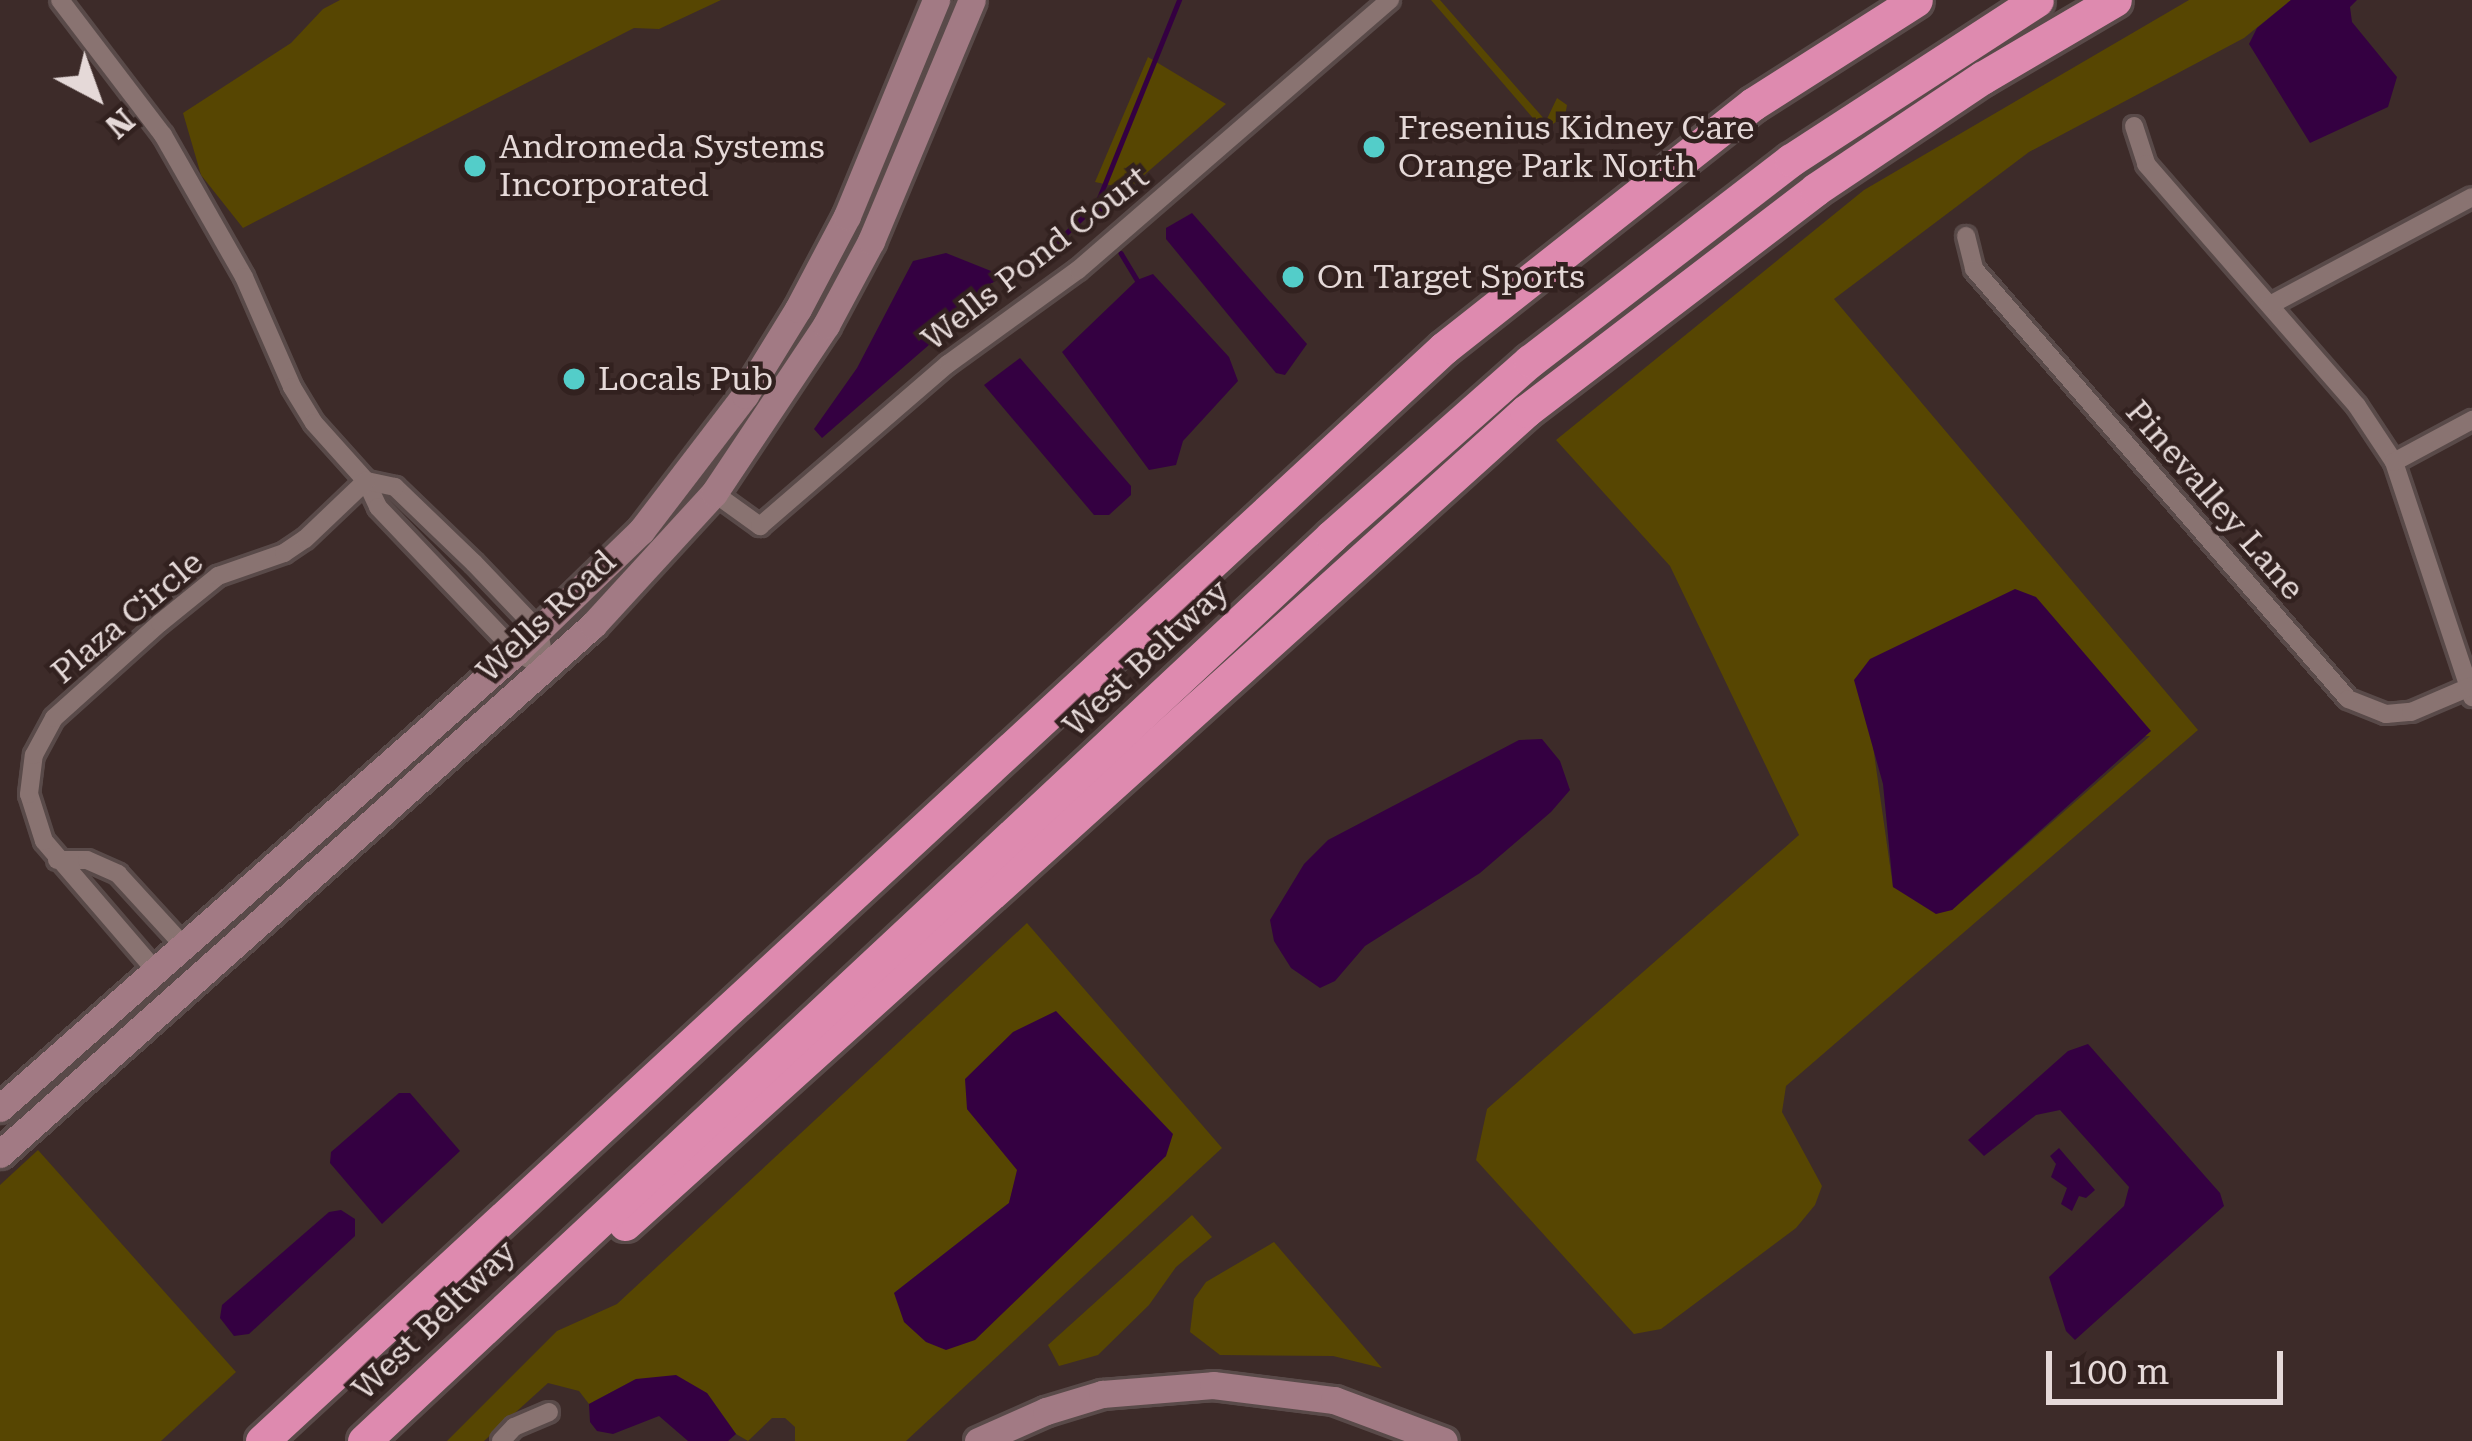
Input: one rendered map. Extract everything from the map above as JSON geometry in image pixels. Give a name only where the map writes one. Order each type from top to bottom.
[{"type":"highway","name":"West Beltway","points":[[262,1441],[1444,348],[1753,104],[1916,0]]},
{"type":"highway","name":"West Beltway","points":[[364,1441],[1332,536],[1530,361],[1791,160],[2037,0]]},
{"type":"highway","points":[[440,1371],[571,1273],[1543,397],[1816,189],[1982,78],[2115,0]]},
{"type":"main road","name":"Wells Road","points":[[0,1108],[516,652],[641,531],[745,395],[847,216],[936,0]]},
{"type":"main road","points":[[951,0],[951,16],[959,31]]},
{"type":"main road","name":"Wells Road","points":[[0,1154],[547,668],[605,614],[714,493],[826,326],[906,162],[972,0]]},
{"type":"main road","points":[[169,958],[191,983]]},
{"type":"main road","points":[[978,1441],[1078,1400],[1197,1385],[1302,1393],[1444,1441]]},
{"type":"street","points":[[60,0],[164,135],[244,277],[292,387],[336,451],[366,481],[378,507],[449,575],[516,652],[547,668]]},
{"type":"street","name":"Wells Pond Court","points":[[714,493],[760,526],[948,364],[1078,270],[1390,0]]},
{"type":"street","points":[[2134,126],[2146,164],[2357,406],[2394,462],[2470,690]]},
{"type":"street","points":[[2270,305],[2472,196]]},
{"type":"street","name":"Pinevalley Lane","points":[[1966,236],[1975,269],[2348,699],[2386,714],[2411,712],[2470,690]]},
{"type":"street","points":[[2394,462],[2472,420]]},
{"type":"street","points":[[366,481],[395,487],[539,631],[547,668]]},
{"type":"street","name":"Plaza Circle","points":[[169,958],[57,860],[39,832],[29,794],[34,755],[54,718],[218,576],[284,553],[309,536],[366,481]]},
{"type":"street","points":[[57,860],[87,860],[118,874],[169,958]]},
{"type":"street","points":[[501,1441],[514,1427],[549,1412]]},
{"type":"shaded area","points":[[340,0],[721,0],[659,29],[634,28],[243,228],[201,175],[183,113],[291,43],[323,9]]},
{"type":"shaded area","points":[[1431,0],[1440,0],[1546,121],[1557,98],[1567,105],[1565,116],[1530,139],[1532,117]]},
{"type":"shaded area","points":[[2189,0],[2291,0],[2244,38],[2029,152],[1834,299],[2198,730],[1786,1086],[1782,1112],[1822,1186],[1815,1205],[1796,1228],[1661,1329],[1634,1334],[1476,1160],[1487,1109],[1799,835],[1670,566],[1556,440],[1864,190]],"holes":[[[2150,736],[1952,910],[1893,887],[1873,746]]]},
{"type":"shaded area","points":[[2291,0],[2357,0],[2350,7],[2352,22],[2397,77],[2388,107],[2310,143],[2249,44],[2257,28]]},
{"type":"shaded area","points":[[1148,57],[1226,104],[1128,189],[1095,182]]},
{"type":"shaded area","points":[[1192,213],[1307,344],[1285,375],[1276,373],[1166,239],[1166,228]]},
{"type":"shaded area","points":[[946,253],[991,271],[991,291],[822,438],[814,429],[857,368],[913,261]]},
{"type":"shaded area","points":[[1153,274],[1229,357],[1238,381],[1183,441],[1176,465],[1149,470],[1062,352],[1137,280]]},
{"type":"shaded area","points":[[1020,358],[1131,486],[1131,495],[1109,515],[1094,515],[984,385]]},
{"type":"shaded area","points":[[2015,589],[2036,597],[2151,731],[1952,910],[1936,914],[1893,887],[1883,784],[1854,680],[1870,659]]},
{"type":"shaded area","points":[[1542,739],[1560,761],[1570,790],[1551,812],[1480,873],[1365,946],[1335,981],[1320,988],[1291,968],[1274,941],[1270,920],[1304,864],[1328,840],[1519,740]]},
{"type":"shaded area","points":[[1027,923],[1222,1148],[906,1441],[795,1441],[795,1427],[785,1418],[772,1418],[748,1441],[736,1434],[707,1393],[636,1379],[589,1404],[579,1391],[548,1383],[484,1441],[447,1441],[557,1331],[617,1304]],"holes":[[[967,1109],[1166,1156],[894,1293],[1009,1203],[1018,1170]]]},
{"type":"shaded area","points":[[1056,1011],[1173,1134],[1166,1156],[975,1340],[946,1350],[926,1342],[904,1322],[894,1293],[1009,1203],[1017,1170],[967,1109],[965,1079],[1013,1032]]},
{"type":"shaded area","points":[[2088,1044],[2220,1193],[2224,1206],[2075,1340],[2066,1331],[2049,1277],[2124,1206],[2129,1187],[2060,1110],[2036,1115],[1984,1156],[1968,1140],[2068,1051]]},
{"type":"shaded area","points":[[399,1093],[410,1093],[460,1151],[382,1224],[330,1163],[331,1152]]},
{"type":"shaded area","points":[[2059,1148],[2095,1190],[2086,1198],[2079,1196],[2072,1211],[2061,1204],[2067,1188],[2051,1177],[2056,1164],[2050,1156]]},
{"type":"shaded area","points":[[38,1150],[236,1372],[161,1441],[0,1441],[0,1185]]},
{"type":"shaded area","points":[[341,1210],[355,1219],[355,1236],[249,1334],[234,1336],[220,1318],[222,1305],[329,1212]]},
{"type":"shaded area","points":[[1192,1215],[1212,1237],[1176,1267],[1149,1305],[1098,1355],[1059,1366],[1048,1345]]},
{"type":"shaded area","points":[[1274,1242],[1382,1368],[1333,1356],[1220,1355],[1190,1332],[1194,1299],[1206,1282]]},
{"type":"shaded area","points":[[676,1375],[707,1393],[736,1434],[728,1441],[688,1441],[659,1416],[613,1434],[597,1431],[590,1422],[589,1404],[636,1379]]},
{"type":"waterway","points":[[991,280],[1055,244],[1097,203],[1179,0]]},
{"type":"waterway","points":[[1097,203],[1103,217]]},
{"type":"waterway","points":[[1121,253],[1137,280]]},
{"type":"place","name":"Fresenius Kidney Care Orange Park North","points":[[1374,147]]},
{"type":"place","name":"Andromeda Systems Incorporated","points":[[475,166]]},
{"type":"place","name":"On Target Sports","points":[[1293,277]]},
{"type":"place","name":"Locals Pub","points":[[574,379]]}]
